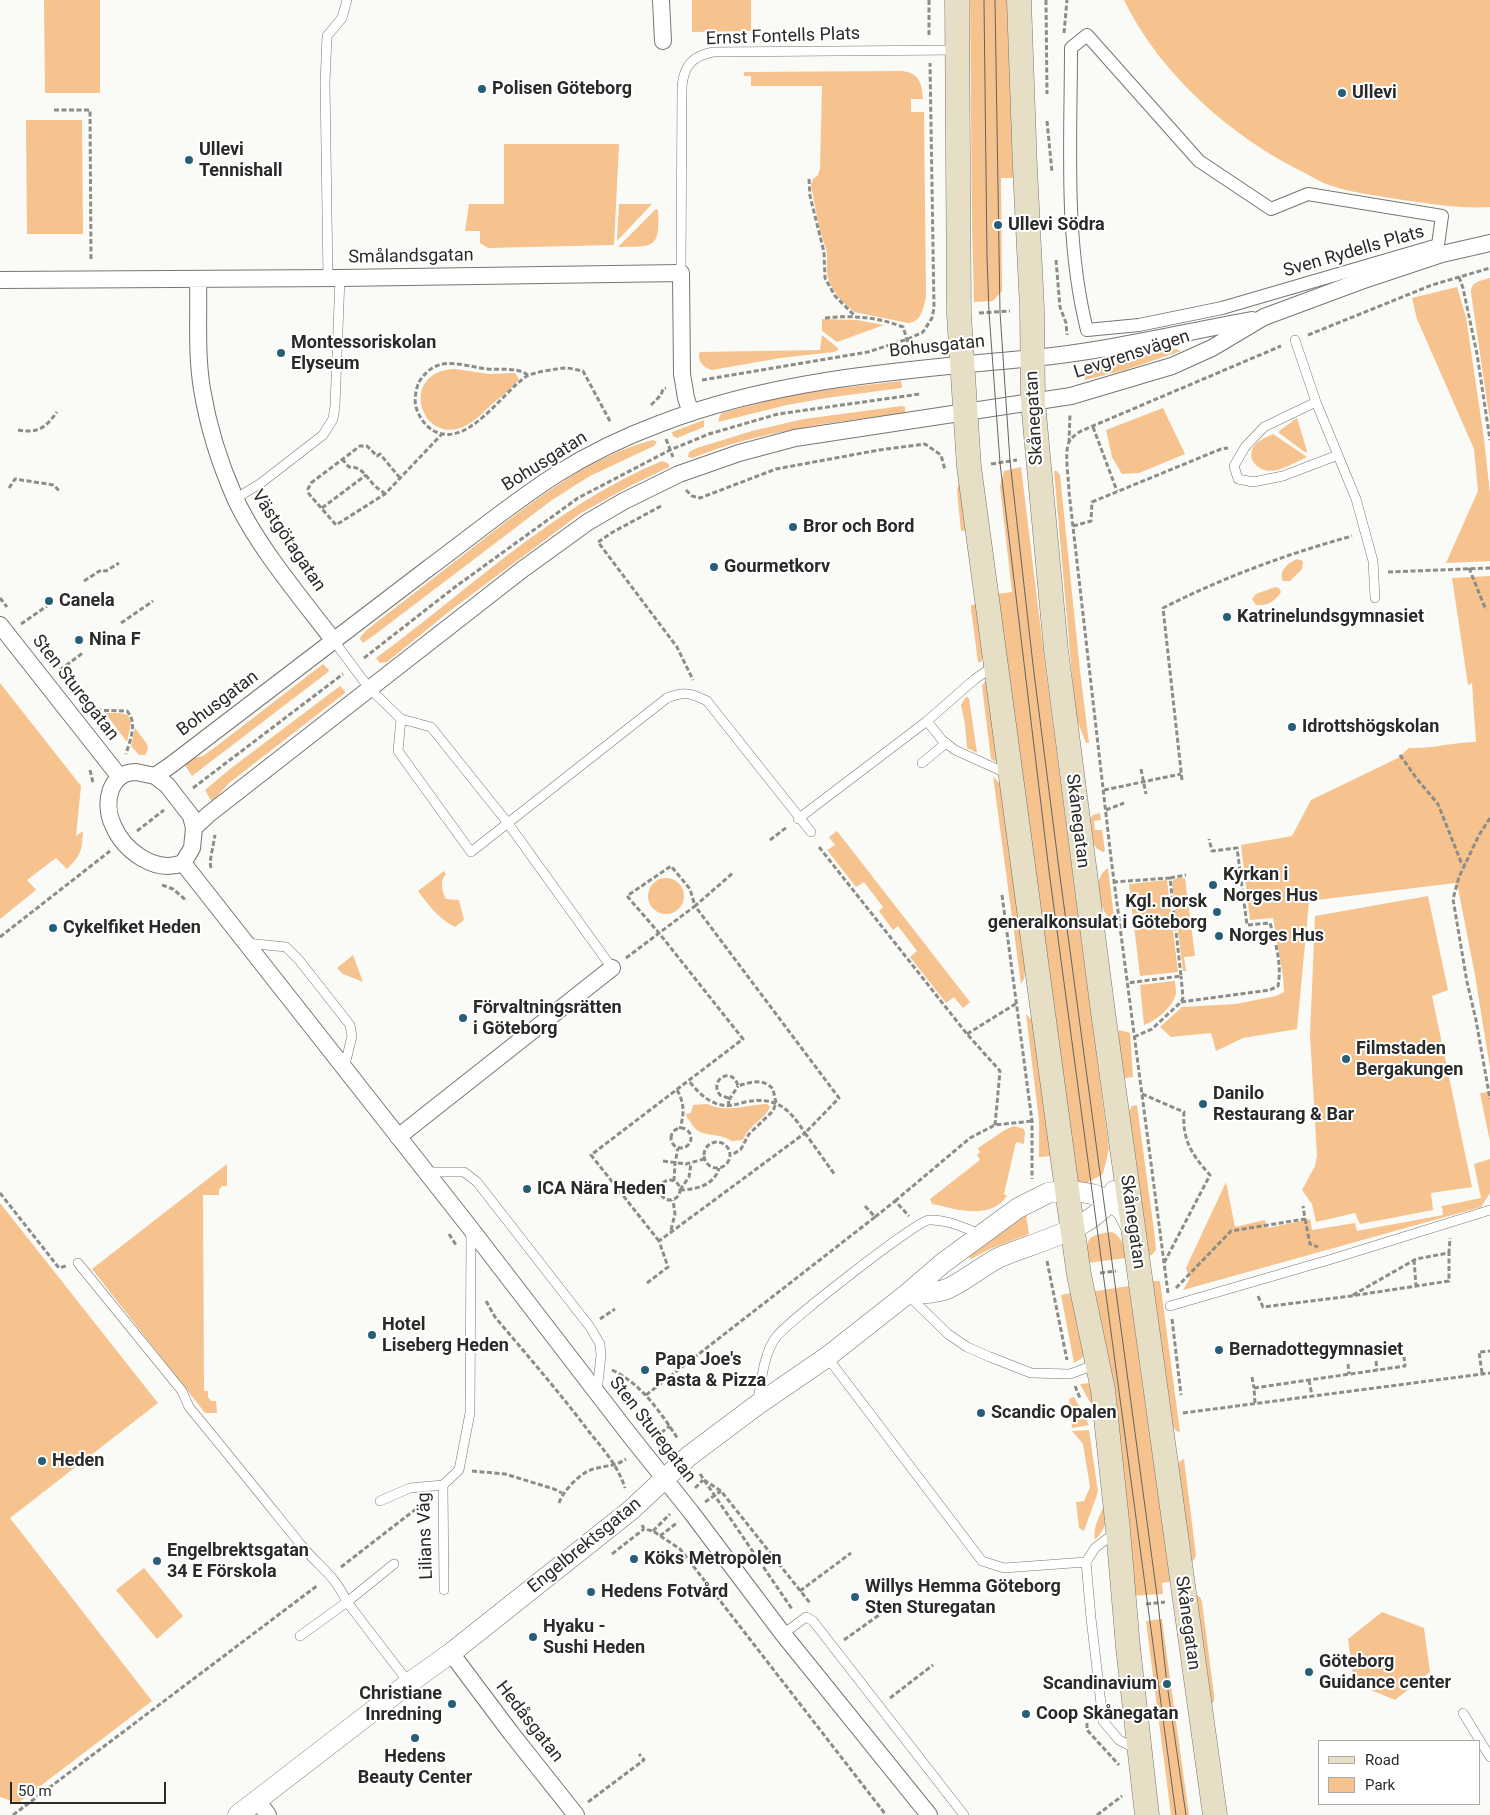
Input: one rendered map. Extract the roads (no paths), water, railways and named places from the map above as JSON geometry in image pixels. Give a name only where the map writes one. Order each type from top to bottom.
[{"type":"main road","points":[[957,0],[959,314],[969,467],[1079,1275],[1103,1390],[1138,1750],[1148,1815]]},
{"type":"main road","name":"Skånegatan","points":[[1019,0],[1032,308],[1033,402],[1058,669],[1082,861],[1215,1815]]},
{"type":"street","points":[[662,0],[663,41]]},
{"type":"street","name":"Sven Rydells Plats","points":[[1087,35],[1199,161],[1271,209],[1308,194],[1442,216],[1438,245],[1222,308],[1139,325],[1087,330],[1081,304],[1070,212],[1071,48],[1087,35]]},
{"type":"street","name":"Levgrensvägen","points":[[1032,358],[1069,354],[1264,317],[1442,254],[1490,242]]},
{"type":"street","name":"Smålandsgatan","points":[[0,280],[198,280],[681,273]]},
{"type":"street","points":[[681,273],[682,374],[691,413]]},
{"type":"street","name":"Västgötagatan","points":[[198,280],[199,352],[202,388],[210,425],[235,499],[278,567],[334,641]]},
{"type":"street","name":"Levgrensvägen","points":[[1033,402],[1071,396],[1172,366],[1212,348],[1264,317]]},
{"type":"street","name":"Bohusgatan","points":[[155,776],[554,476],[583,458],[618,441],[660,423],[767,392],[820,382],[962,364],[1032,358]]},
{"type":"street","points":[[194,828],[209,814],[369,688],[523,569],[588,522],[624,501],[679,474],[710,462],[795,438],[1033,402]]},
{"type":"street","name":"Sten Sturegatan","points":[[0,625],[119,776]]},
{"type":"street","points":[[130,772],[155,776],[167,785],[192,816],[194,828],[192,848],[184,863],[174,866],[152,863],[140,858],[113,826],[108,809],[112,787],[119,776],[130,772]]},
{"type":"street","name":"Sten Sturegatan","points":[[184,863],[471,1229],[783,1634],[929,1815]]},
{"type":"street","points":[[398,1137],[612,968]]},
{"type":"street","points":[[907,1294],[934,1292],[948,1288],[997,1259],[1073,1229],[1094,1216],[1111,1201],[1124,1164]]},
{"type":"street","name":"Engelbrektsgatan","points":[[238,1815],[262,1807],[409,1683],[452,1653],[624,1516],[689,1456],[757,1405],[826,1357],[907,1294],[943,1263],[1018,1208],[1048,1193],[1067,1190],[1092,1194],[1111,1201]]},
{"type":"street","points":[[1111,1201],[1123,1211],[1134,1233]]},
{"type":"street","name":"Hedåsgatan","points":[[452,1653],[511,1733],[579,1811]]},
{"type":"lane","points":[[235,499],[261,483],[323,435],[333,419],[336,406],[330,278],[325,83],[328,36],[342,18],[347,0]]},
{"type":"lane","name":"Ernst Fontells Plats","points":[[681,273],[682,86],[686,68],[696,57],[722,52],[957,50]]},
{"type":"lane","points":[[1295,340],[1316,402],[1356,499],[1373,561],[1375,598]]},
{"type":"lane","points":[[1316,402],[1264,426],[1246,447],[1234,466],[1238,478],[1253,482],[1283,476],[1338,455]]},
{"type":"lane","points":[[334,641],[369,688],[401,720],[431,728],[507,822],[612,968]]},
{"type":"lane","points":[[798,819],[927,720],[975,679],[996,665]]},
{"type":"lane","points":[[401,720],[398,751],[471,852],[667,698],[677,694],[692,694],[707,702],[798,819],[811,832]]},
{"type":"lane","points":[[927,720],[946,743],[955,750],[1011,776]]},
{"type":"lane","points":[[922,763],[946,743]]},
{"type":"lane","points":[[246,943],[286,946],[350,1024],[352,1036],[344,1069]]},
{"type":"lane","points":[[425,1172],[464,1172],[477,1182],[590,1327],[600,1344],[601,1355],[597,1392]]},
{"type":"lane","points":[[1170,1306],[1250,1284],[1490,1210]]},
{"type":"lane","points":[[757,1405],[763,1370],[776,1336],[802,1312],[927,1220],[948,1222],[983,1235]]},
{"type":"lane","points":[[444,1485],[459,1470],[470,1412],[471,1229]]},
{"type":"lane","points":[[78,1263],[182,1391],[189,1407],[308,1553],[331,1575],[347,1602],[409,1683]]},
{"type":"lane","points":[[907,1294],[948,1334],[967,1347],[1031,1373],[1070,1374],[1097,1364]]},
{"type":"lane","points":[[826,1357],[982,1560],[1004,1568],[1086,1562]]},
{"type":"lane","name":"Lilians Väg","points":[[380,1501],[410,1488],[444,1485],[444,1590]]},
{"type":"lane","points":[[1118,1530],[1094,1548],[1086,1562],[1103,1721],[1119,1740],[1138,1750]]},
{"type":"lane","points":[[300,1636],[347,1602],[394,1564]]},
{"type":"lane","points":[[783,1634],[799,1620],[806,1617],[813,1620],[964,1815]]},
{"type":"lane","points":[[1463,1713],[1480,1740]]},
{"type":"lane","points":[[1480,1741],[1490,1757]]},
{"type":"tram line","points":[[984,0],[987,257],[1000,463],[1049,871],[1176,1815]]},
{"type":"tram line","points":[[995,0],[1000,312],[1010,461],[1059,869],[1186,1815]]},
{"type":"place","name":"Polisen Göteborg","points":[[482,89]]},
{"type":"place","name":"Ullevi","points":[[1342,93]]},
{"type":"place","name":"Ullevi Tennishall","points":[[189,160]]},
{"type":"place","name":"Ullevi Södra","points":[[998,225]]},
{"type":"place","name":"Montessoriskolan Elyseum","points":[[281,353]]},
{"type":"place","name":"Bror och Bord","points":[[793,527]]},
{"type":"place","name":"Gourmetkorv","points":[[714,567]]},
{"type":"place","name":"Canela","points":[[49,601]]},
{"type":"place","name":"Katrinelundsgymnasiet","points":[[1227,617]]},
{"type":"place","name":"Nina F","points":[[79,640]]},
{"type":"place","name":"Idrottshögskolan","points":[[1292,727]]},
{"type":"place","name":"Kyrkan i Norges Hus","points":[[1213,885]]},
{"type":"place","name":"Kgl. norsk generalkonsulat i Göteborg","points":[[1217,912]]},
{"type":"place","name":"Cykelfiket Heden","points":[[53,928]]},
{"type":"place","name":"Norges Hus","points":[[1219,936]]},
{"type":"place","name":"Förvaltningsrätten i Göteborg","points":[[463,1018]]},
{"type":"place","name":"Filmstaden Bergakungen","points":[[1346,1059]]},
{"type":"place","name":"Danilo Restaurang & Bar","points":[[1203,1104]]},
{"type":"place","name":"ICA Nära Heden","points":[[527,1189]]},
{"type":"place","name":"Hotel Liseberg Heden","points":[[372,1335]]},
{"type":"place","name":"Bernadottegymnasiet","points":[[1219,1350]]},
{"type":"place","name":"Papa Joe's Pasta & Pizza","points":[[645,1370]]},
{"type":"place","name":"Scandic Opalen","points":[[981,1413]]},
{"type":"place","name":"Heden","points":[[42,1461]]},
{"type":"place","name":"Köks Metropolen","points":[[634,1559]]},
{"type":"place","name":"Engelbrektsgatan 34 E Förskola","points":[[157,1561]]},
{"type":"place","name":"Hedens Fotvård","points":[[591,1592]]},
{"type":"place","name":"Willys Hemma Göteborg Sten Sturegatan","points":[[855,1597]]},
{"type":"place","name":"Hyaku - Sushi Heden","points":[[533,1637]]},
{"type":"place","name":"Göteborg Guidance center","points":[[1309,1672]]},
{"type":"place","name":"Scandinavium","points":[[1167,1684]]},
{"type":"place","name":"Christiane Inredning","points":[[452,1704]]},
{"type":"place","name":"Coop Skånegatan","points":[[1026,1714]]},
{"type":"place","name":"Hedens Beauty Center","points":[[415,1738]]}]
